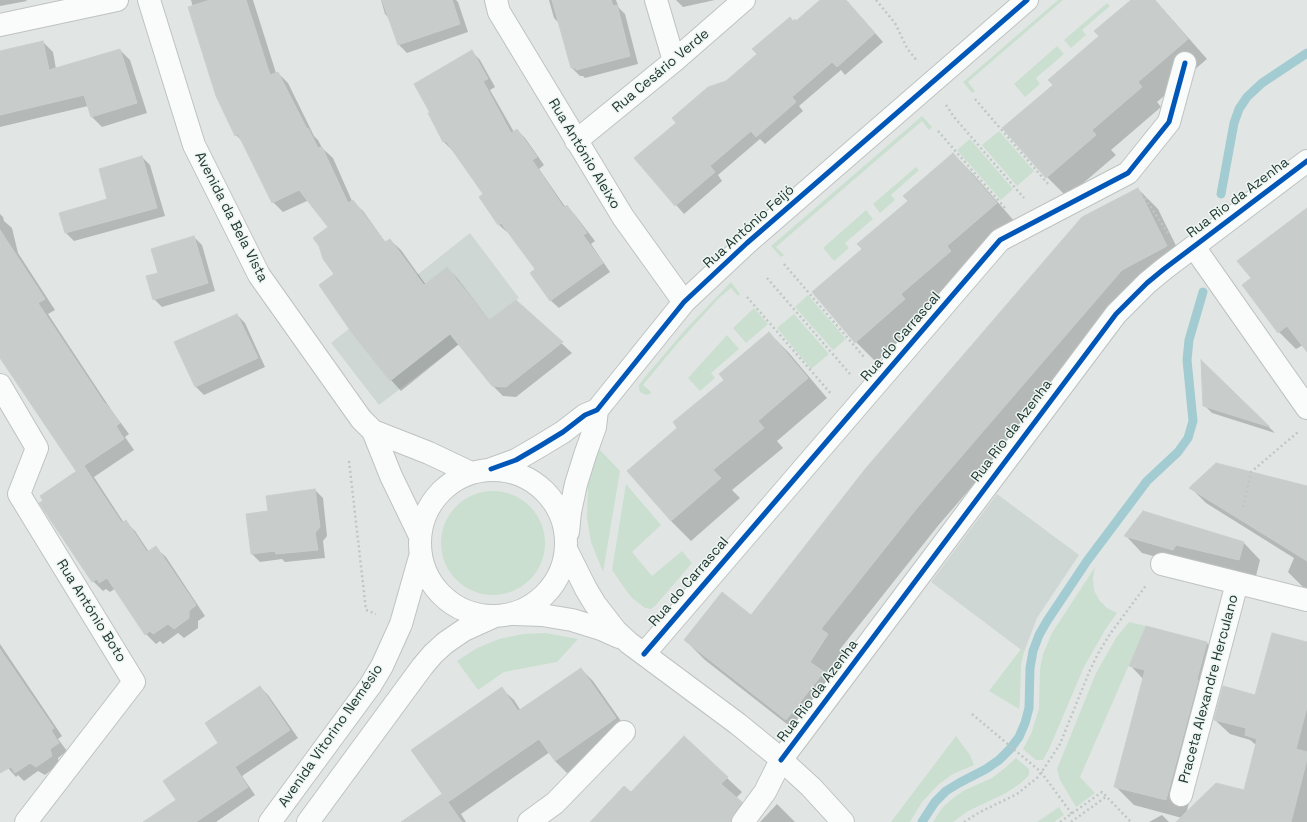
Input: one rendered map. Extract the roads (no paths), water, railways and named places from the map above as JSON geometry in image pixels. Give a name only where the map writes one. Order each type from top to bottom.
[{"type":"street","points":[[0,25],[45,8],[117,0]]},
{"type":"street","name":"Avenida da Bela Vista","points":[[149,0],[194,145],[259,275],[361,419],[373,431],[429,453],[469,472]]},
{"type":"street","name":"Rua António Aleixo","points":[[496,0],[499,12],[623,217],[684,302]]},
{"type":"street","points":[[656,0],[674,61]]},
{"type":"street","name":"Rua Cesário Verde","points":[[576,141],[674,61],[744,0]]},
{"type":"street","name":"Rua António Feijó","points":[[491,469],[516,460],[534,450],[563,432],[585,415],[597,410],[684,302],[743,247],[1027,0]]},
{"type":"street","name":"Rua do Carrascal","points":[[636,648],[849,415],[1000,240],[1128,173],[1168,122],[1184,63]]},
{"type":"street","name":"Rua Rio da Azenha","points":[[744,822],[765,792],[781,760],[1102,331],[1131,298],[1147,283],[1307,162]]},
{"type":"street","points":[[1188,251],[1307,408]]},
{"type":"street","name":"Rua António Boto","points":[[0,385],[37,448],[19,494],[134,682],[26,822]]},
{"type":"street","points":[[308,822],[433,654],[464,630],[528,607],[543,597],[554,583],[563,567],[570,512],[576,484],[595,427],[597,410]]},
{"type":"street","name":"Avenida da Bela Vista","points":[[373,431],[390,476],[419,534]]},
{"type":"street","points":[[636,648],[602,629],[572,620],[542,615],[474,614],[455,606],[439,593],[427,576],[420,557],[419,534],[424,514],[435,496],[450,482],[469,472],[479,470],[491,469],[513,472],[534,482],[551,497],[562,517],[566,544],[578,574],[595,604],[616,631],[636,648],[738,724],[781,760],[811,787],[843,822]]},
{"type":"street","name":"Avenida Vitorino Nemésio","points":[[270,822],[370,686],[382,666],[401,624],[420,557]]},
{"type":"street","points":[[1162,564],[1307,600]]},
{"type":"street","name":"Praceta Alexandre Herculano","points":[[1181,795],[1237,583]]},
{"type":"street","points":[[529,822],[556,803],[624,732]]},
{"type":"waterway","points":[[1221,194],[1234,123],[1239,109],[1247,97],[1262,83],[1307,53]]},
{"type":"waterway","points":[[922,822],[935,802],[946,791],[986,769],[999,760],[1019,737],[1029,708],[1030,668],[1033,651],[1039,635],[1087,561],[1147,481],[1178,452],[1188,438],[1193,421],[1187,360],[1189,340],[1203,292]]}]
